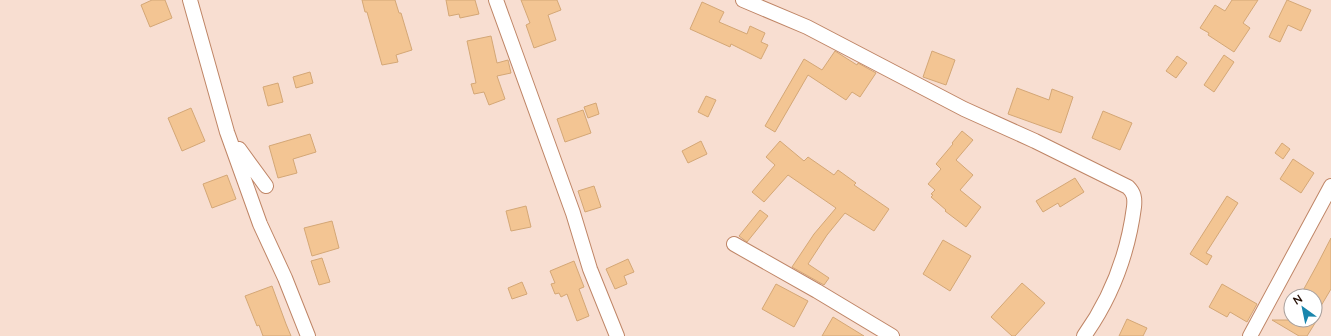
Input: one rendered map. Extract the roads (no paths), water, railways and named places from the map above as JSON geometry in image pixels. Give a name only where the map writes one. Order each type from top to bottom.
[{"type":"street","points":[[190,0],[227,132],[260,224],[285,278],[308,336]]},
{"type":"street","points":[[496,0],[573,213],[590,270],[616,336]]},
{"type":"street","points":[[743,0],[806,27],[964,109],[1128,187],[1133,193],[1135,200],[1133,218],[1124,258],[1109,292],[1084,336]]},
{"type":"street","points":[[227,132],[266,186]]},
{"type":"street","points":[[1250,336],[1331,186]]},
{"type":"street","points":[[734,244],[892,336]]}]
